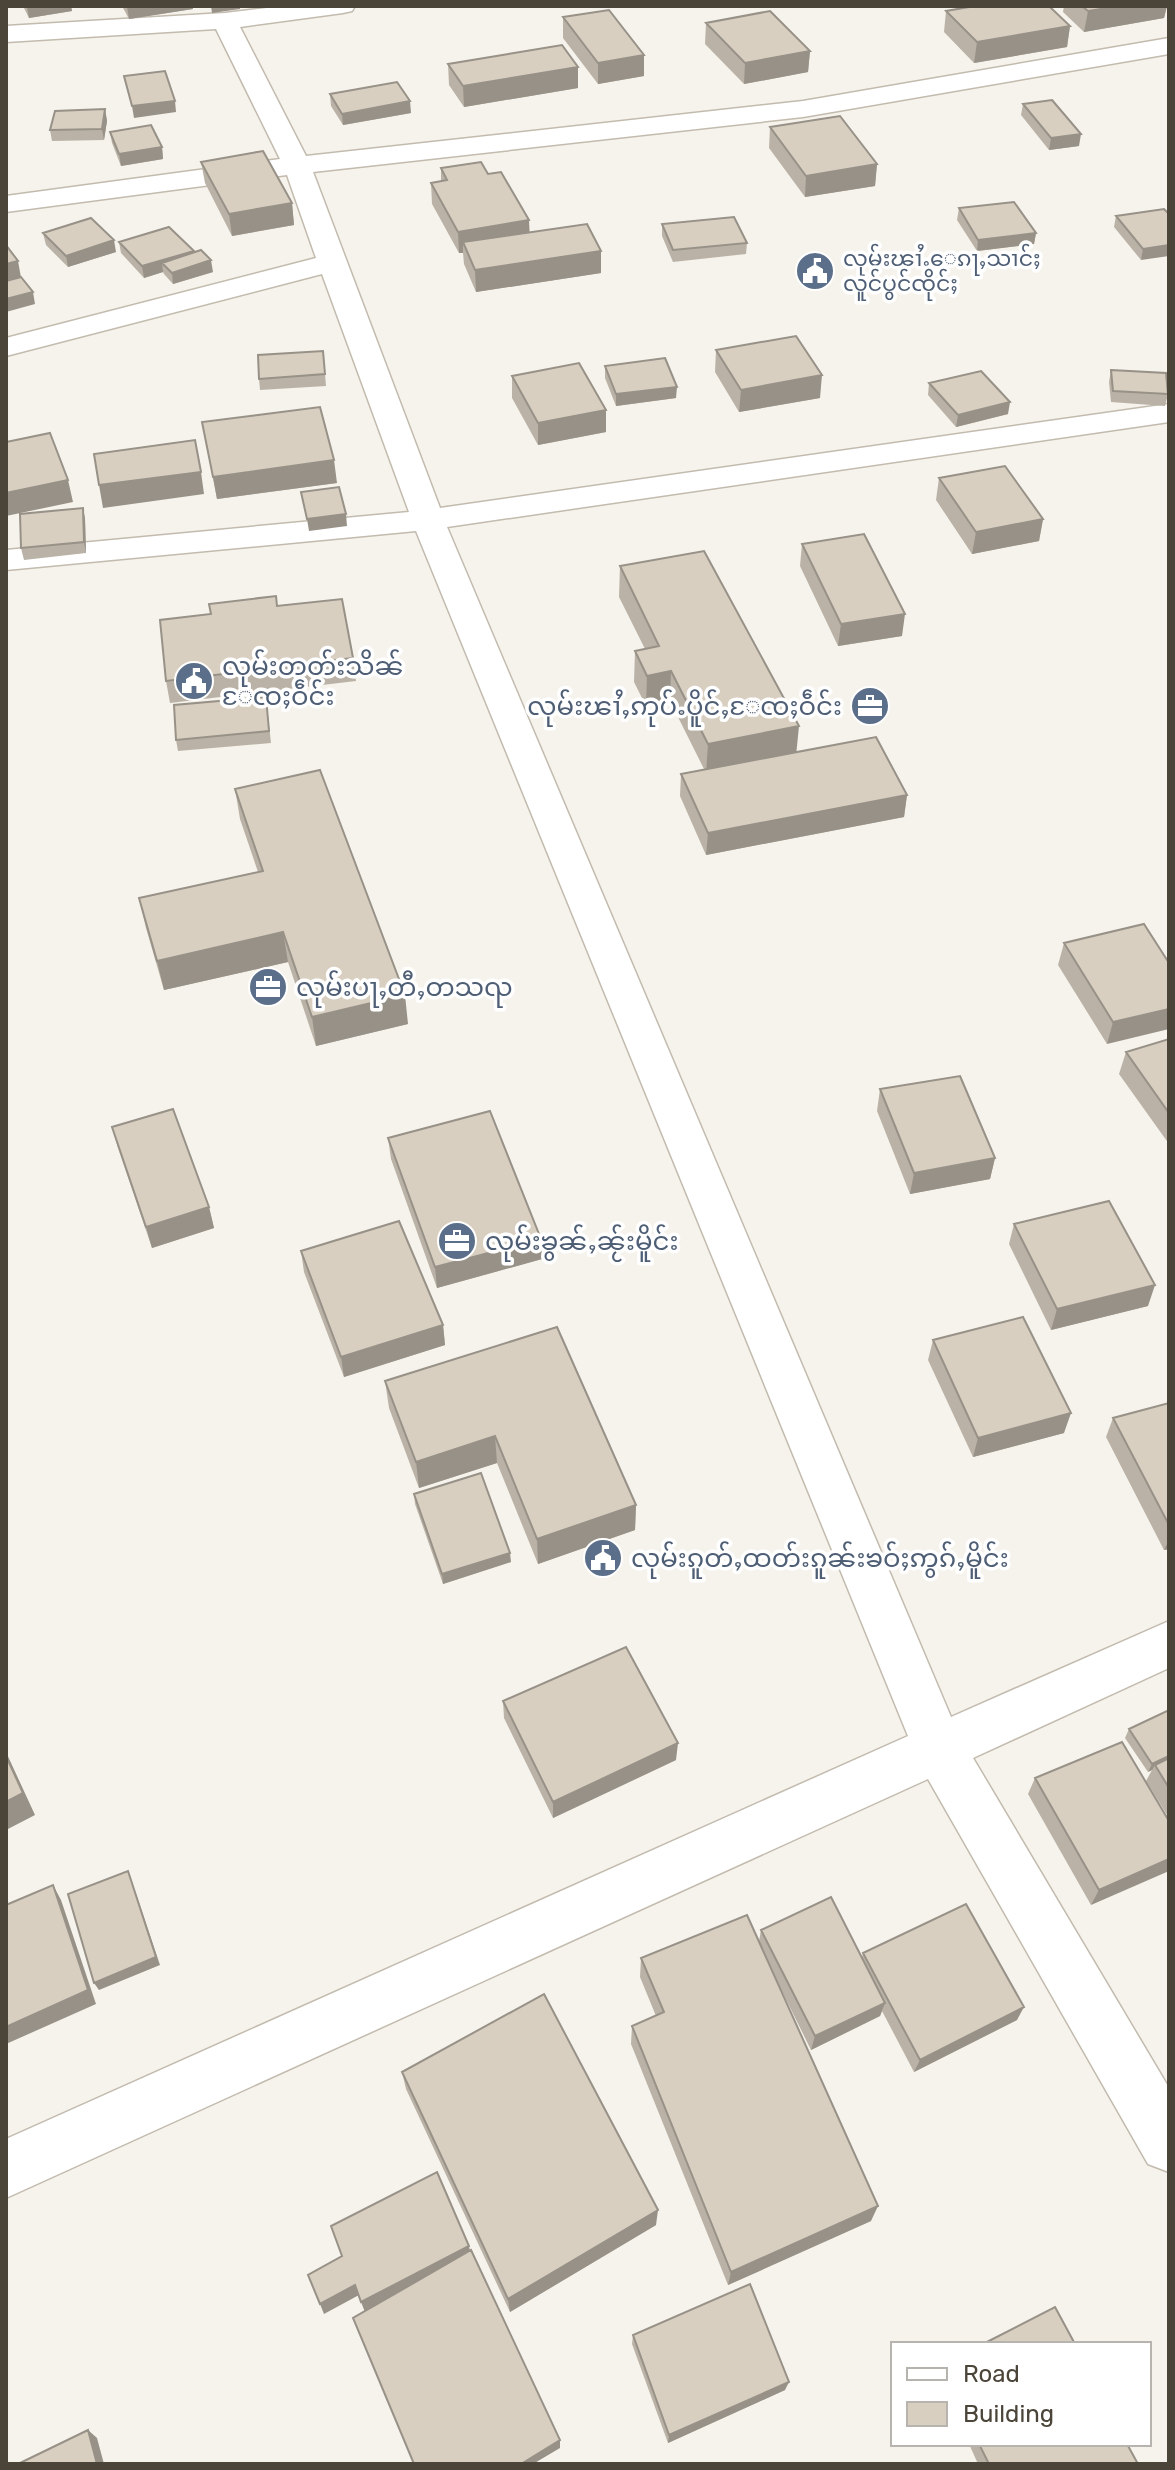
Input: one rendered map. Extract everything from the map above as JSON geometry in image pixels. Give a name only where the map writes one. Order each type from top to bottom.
[{"type":"street","points":[[6,34],[225,21],[343,6]]},
{"type":"street","points":[[225,21],[297,166],[428,520],[939,1749],[1169,2143]]},
{"type":"street","points":[[6,204],[297,166],[803,109],[1169,46]]},
{"type":"street","points":[[6,347],[333,262]]},
{"type":"street","points":[[6,560],[428,520],[1169,413]]},
{"type":"street","points":[[6,2169],[1169,1644]]},
{"type":"building","points":[[975,6],[1049,6],[1070,26],[977,42],[946,11]]},
{"type":"building","points":[[1082,6],[1120,6],[1088,11]]},
{"type":"building","points":[[609,10],[644,55],[598,63],[563,17]]},
{"type":"building","points":[[770,11],[810,51],[745,63],[706,23]]},
{"type":"building","points":[[562,45],[578,67],[463,86],[448,64]]},
{"type":"building","points":[[165,71],[175,101],[132,106],[124,76]]},
{"type":"building","points":[[397,82],[410,101],[342,114],[330,94]]},
{"type":"building","points":[[1052,100],[1081,134],[1051,138],[1023,104]]},
{"type":"building","points":[[105,109],[102,129],[50,130],[55,111]]},
{"type":"building","points":[[840,116],[877,164],[806,176],[770,127]]},
{"type":"building","points":[[151,125],[162,147],[119,154],[110,132]]},
{"type":"building","points":[[263,151],[292,203],[229,214],[201,162]]},
{"type":"building","points":[[481,162],[488,174],[501,172],[529,220],[458,232],[431,183],[447,180],[441,168]]},
{"type":"building","points":[[1014,202],[1036,233],[978,240],[959,208]]},
{"type":"building","points":[[1164,209],[1169,214],[1169,245],[1143,249],[1116,216]]},
{"type":"building","points":[[734,217],[747,243],[673,250],[662,224]]},
{"type":"building","points":[[91,218],[114,240],[66,256],[43,233]]},
{"type":"building","points":[[587,224],[601,251],[475,270],[463,242]]},
{"type":"building","points":[[169,227],[194,251],[142,266],[119,242]]},
{"type":"building","points":[[6,245],[18,261],[6,264]]},
{"type":"building","points":[[201,250],[211,260],[172,273],[162,263]]},
{"type":"building","points":[[21,277],[33,292],[6,299],[6,281]]},
{"type":"building","points":[[796,336],[822,375],[741,390],[716,350]]},
{"type":"building","points":[[323,351],[325,374],[259,379],[258,355]]},
{"type":"building","points":[[665,358],[677,387],[616,394],[605,366]]},
{"type":"building","points":[[579,363],[606,410],[538,423],[512,376]]},
{"type":"building","points":[[1111,370],[1166,373],[1168,394],[1113,391]]},
{"type":"building","points":[[981,371],[1010,402],[958,415],[929,383]]},
{"type":"building","points":[[320,407],[334,460],[213,477],[202,422]]},
{"type":"building","points":[[50,433],[68,480],[6,493],[6,442]]},
{"type":"building","points":[[195,440],[201,472],[99,485],[94,454]]},
{"type":"building","points":[[1005,466],[1043,519],[976,532],[939,478]]},
{"type":"building","points":[[339,487],[346,514],[307,519],[301,492]]},
{"type":"building","points":[[83,508],[84,542],[21,548],[20,514]]},
{"type":"building","points":[[864,534],[905,614],[841,624],[802,544]]},
{"type":"building","points":[[704,551],[799,726],[708,744],[671,671],[647,676],[635,651],[659,646],[620,566]]},
{"type":"building","points":[[276,596],[277,606],[342,599],[353,658],[166,681],[160,620],[211,614],[209,604]]},
{"type":"building","points":[[266,697],[269,731],[176,740],[174,705]]},
{"type":"building","points":[[876,737],[907,795],[708,833],[681,774]]},
{"type":"building","points":[[320,770],[405,995],[312,1017],[283,932],[157,961],[139,898],[263,871],[235,789]]},
{"type":"building","points":[[1144,924],[1169,963],[1169,1009],[1113,1022],[1064,943]]},
{"type":"building","points":[[1169,1039],[1169,1113],[1126,1052]]},
{"type":"building","points":[[960,1076],[995,1158],[914,1173],[880,1089]]},
{"type":"building","points":[[173,1109],[209,1207],[146,1227],[112,1127]]},
{"type":"building","points":[[490,1111],[541,1239],[435,1267],[388,1138]]},
{"type":"building","points":[[1109,1201],[1155,1285],[1057,1309],[1014,1224]]},
{"type":"building","points":[[399,1221],[443,1325],[341,1357],[301,1251]]},
{"type":"building","points":[[1023,1317],[1071,1413],[978,1438],[933,1340]]},
{"type":"building","points":[[557,1327],[636,1505],[537,1539],[495,1436],[416,1462],[385,1381]]},
{"type":"building","points":[[1169,1403],[1169,1525],[1113,1418]]},
{"type":"building","points":[[481,1473],[510,1553],[442,1574],[414,1494]]},
{"type":"building","points":[[626,1647],[678,1743],[553,1802],[503,1701]]},
{"type":"building","points":[[1169,1710],[1169,1756],[1152,1764],[1129,1729]]},
{"type":"building","points":[[1122,1742],[1169,1821],[1169,1859],[1099,1890],[1035,1778]]},
{"type":"building","points":[[6,1756],[23,1793],[6,1802]]},
{"type":"building","points":[[1169,1758],[1169,1788],[1155,1765]]},
{"type":"building","points":[[128,1871],[156,1957],[94,1983],[68,1894]]},
{"type":"building","points":[[53,1885],[88,1990],[6,2027],[6,1905]]},
{"type":"building","points":[[831,1897],[885,2003],[815,2036],[761,1930]]},
{"type":"building","points":[[966,1904],[1024,2007],[920,2060],[863,1953]]},
{"type":"building","points":[[747,1915],[878,2206],[731,2272],[632,2026],[664,2012],[641,1958]]},
{"type":"building","points":[[544,1994],[658,2210],[508,2299],[402,2072]]},
{"type":"building","points":[[437,2172],[469,2246],[361,2302],[355,2285],[320,2304],[308,2275],[342,2256],[331,2226]]},
{"type":"building","points":[[471,2250],[560,2440],[521,2464],[414,2464],[353,2318]]},
{"type":"building","points":[[750,2284],[789,2382],[669,2435],[633,2335]]},
{"type":"building","points":[[1055,2307],[1074,2342],[987,2342]]},
{"type":"building","points":[[88,2430],[97,2464],[18,2464]]},
{"type":"building","points":[[980,2446],[1128,2446],[1138,2464],[989,2464]]},
{"type":"place","name":"လုမ်းၽၢႆႇေၵႃႇသၢင်ႈ လူင်ပွင်ၸိုင်ႈ","points":[[815,271]]},
{"type":"place","name":"လုမ်းတတ်းသိၼ် ႄၸႈဝဵင်း","points":[[194,681]]},
{"type":"place","name":"လုမ်းၽၢႆႇဢုပ်ႉပိူင်ႇႄၸႈဝဵင်း","points":[[870,706]]},
{"type":"place","name":"လုမ်းပႃႇတီႇတသၺ","points":[[268,987]]},
{"type":"place","name":"လုမ်းၶွၼ်ႇၼႂ်းမိူင်း","points":[[457,1241]]},
{"type":"place","name":"လုမ်းၵူတ်ႇထတ်းၵူၼ်းၶဝ်ႈဢွၵ်ႇမိူင်း","points":[[603,1558]]}]
